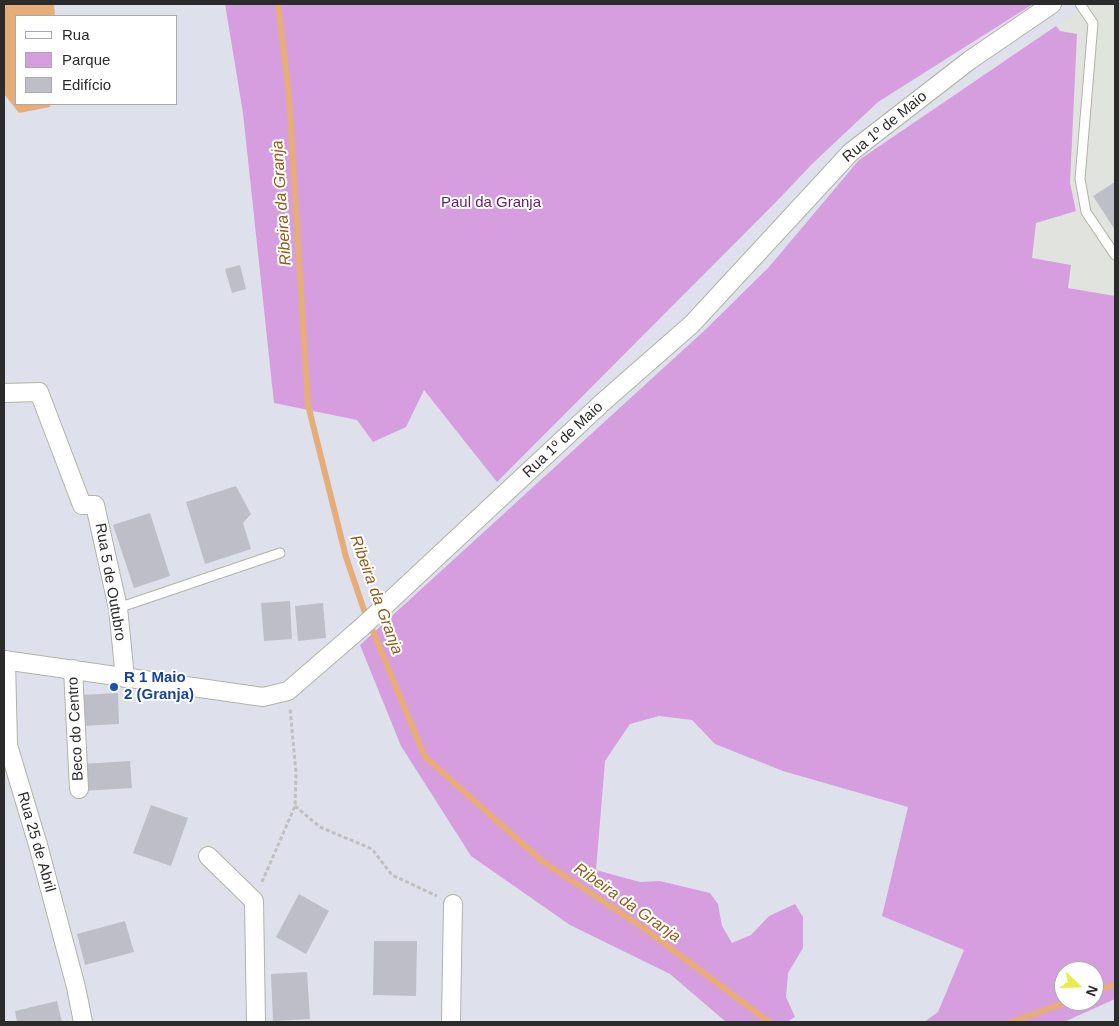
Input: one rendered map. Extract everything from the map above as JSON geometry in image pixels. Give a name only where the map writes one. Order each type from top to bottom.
[{"type":"street","name":"Rua 1º de Maio","points":[[5,660],[263,697],[288,691],[368,622],[603,402],[692,324],[851,152],[970,60],[1052,4]]},
{"type":"street","name":"Rua 5 de Outubro","points":[[4,393],[39,392],[82,505],[95,505],[118,608],[125,678]]},
{"type":"street","name":"Rua 25 de Abril","points":[[5,660],[8,745],[12,789],[38,845],[76,987],[83,1022]]},
{"type":"street","name":"Beco do Centro","points":[[73,669],[79,789]]},
{"type":"street","points":[[208,856],[254,901],[256,1022]]},
{"type":"street","points":[[452,1022],[453,904]]},
{"type":"lane","points":[[1080,4],[1093,23],[1080,179],[1086,212],[1115,255]]},
{"type":"lane","points":[[118,608],[280,553]]},
{"type":"path","points":[[254,901],[295,806],[296,774],[288,691]]},
{"type":"path","points":[[295,806],[320,827],[372,849],[392,875],[453,904]]},
{"type":"shaded area","points":[[4,4],[54,4],[55,15],[15,15],[15,105],[51,105],[50,107],[19,113],[4,94]]},
{"type":"shaded area","points":[[1090,4],[1115,4],[1115,296],[1068,288],[1031,258],[1035,223],[1076,211],[1070,183],[1060,31],[1056,26]]},
{"type":"green space","name":"Paul da Granja","points":[[225,4],[1033,4],[878,102],[812,164],[497,482],[424,390],[406,427],[373,442],[357,420],[274,403],[243,113]]},
{"type":"green space","points":[[1056,26],[1060,31],[1077,34],[1070,183],[1076,211],[1036,223],[1032,258],[1071,265],[1068,288],[1115,296],[1115,999],[1104,1004],[1104,961],[1054,961],[1054,1011],[1088,1011],[1064,1022],[924,1022],[938,1012],[964,950],[882,916],[908,807],[783,771],[715,744],[692,720],[659,716],[630,724],[605,761],[596,870],[640,882],[660,881],[710,893],[718,904],[722,926],[732,943],[751,935],[769,916],[795,904],[803,917],[803,948],[788,973],[786,997],[795,1017],[787,1022],[726,1022],[670,974],[570,925],[471,856],[401,746],[360,645],[705,330],[769,267],[859,160]]},
{"type":"building","points":[[1115,182],[1115,230],[1093,196]]},
{"type":"building","points":[[240,265],[246,289],[232,293],[225,269]]},
{"type":"building","points":[[236,486],[251,514],[243,523],[251,549],[205,564],[186,502]]},
{"type":"building","points":[[150,513],[170,576],[134,588],[113,525]]},
{"type":"building","points":[[290,601],[292,639],[264,641],[261,603]]},
{"type":"building","points":[[323,603],[326,638],[298,641],[295,606]]},
{"type":"building","points":[[118,693],[119,724],[82,726],[81,695]]},
{"type":"building","points":[[130,761],[132,788],[82,791],[81,764]]},
{"type":"building","points":[[151,805],[188,818],[171,866],[133,853]]},
{"type":"building","points":[[299,894],[329,911],[306,954],[276,937]]},
{"type":"building","points":[[125,921],[134,952],[85,965],[77,934]]},
{"type":"building","points":[[374,941],[417,941],[416,996],[373,995]]},
{"type":"building","points":[[307,972],[310,1019],[273,1021],[271,974]]},
{"type":"building","points":[[57,1001],[62,1022],[17,1022],[15,1011]]},
{"type":"waterway","name":"Ribeira da Granja","points":[[278,4],[289,96],[308,405],[346,557],[364,610],[425,757],[542,861],[642,927],[769,1022]]},
{"type":"waterway","name":"Ribeira da Granja","points":[[1104,988],[1115,984]]},
{"type":"waterway","name":"Ribeira da Granja","points":[[1011,1022],[1054,1007]]},
{"type":"place","name":"R 1 Maio 2 (Granja)","points":[[114,687]]}]
